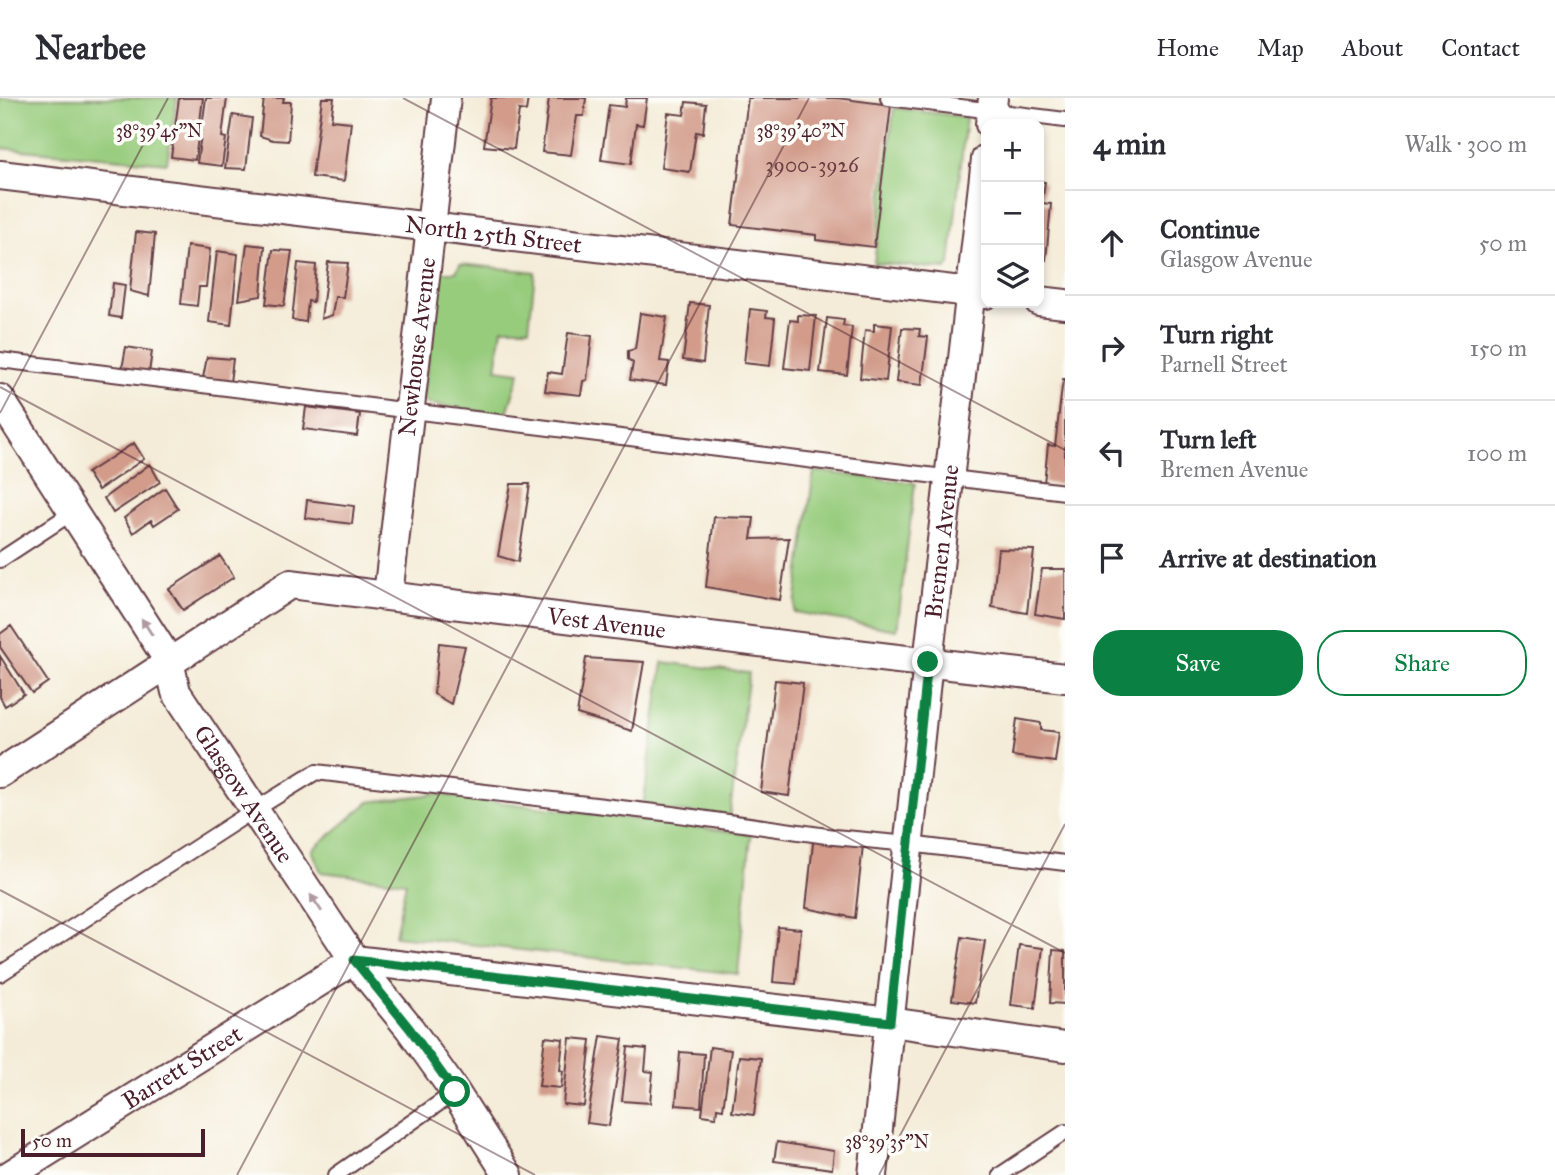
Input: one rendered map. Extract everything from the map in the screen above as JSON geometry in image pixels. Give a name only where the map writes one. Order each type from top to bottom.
[{"type":"street","name":"Newhouse Avenue","points":[[388,595],[446,98]]},
{"type":"street","name":"North 25th Street","points":[[0,175],[979,293]]},
{"type":"street","name":"Bremen Avenue","points":[[873,1175],[949,478],[979,293],[985,182]]},
{"type":"street","points":[[1044,302],[1065,304]]},
{"type":"street","name":"Glasgow Avenue","points":[[0,399],[169,661],[176,692],[354,960],[410,1029],[455,1092],[508,1175]]},
{"type":"street","name":"Vest Avenue","points":[[0,773],[290,584],[1065,678]]},
{"type":"street","points":[[354,960],[890,1022],[1065,1047]]},
{"type":"street","name":"Barrett Street","points":[[10,1175],[354,960]]},
{"type":"lane","points":[[888,98],[1065,120]]},
{"type":"lane","points":[[0,360],[1065,492]]},
{"type":"lane","points":[[0,560],[73,512]]},
{"type":"lane","points":[[0,974],[316,772],[1065,863]]},
{"type":"lane","points":[[335,1175],[455,1092]]},
{"type":"lane","points":[[1000,1175],[1065,1132]]},
{"type":"green space","points":[[0,98],[177,98],[167,163],[0,148]]},
{"type":"green space","points":[[894,108],[966,117],[950,264],[946,269],[874,263]]},
{"type":"green space","points":[[460,264],[535,272],[529,328],[502,328],[496,369],[520,372],[507,413],[428,404],[423,397],[441,272],[456,272]]},
{"type":"green space","points":[[814,471],[915,483],[897,630],[794,612]]},
{"type":"green space","points":[[663,662],[749,673],[729,818],[643,807]]},
{"type":"green space","points":[[435,794],[751,834],[738,974],[395,936],[406,882],[321,872],[312,850],[369,802]]},
{"type":"building","points":[[179,98],[203,98],[195,160],[171,157]]},
{"type":"building","points":[[206,98],[227,98],[222,137],[226,138],[222,166],[197,163]]},
{"type":"building","points":[[264,98],[284,98],[283,102],[291,102],[288,141],[260,136]]},
{"type":"building","points":[[322,98],[334,98],[331,120],[351,122],[344,181],[312,177]]},
{"type":"building","points":[[491,98],[528,98],[526,111],[519,110],[514,149],[484,146]]},
{"type":"building","points":[[549,98],[586,98],[584,116],[577,116],[571,155],[542,152]]},
{"type":"building","points":[[626,98],[647,98],[643,125],[636,124],[631,164],[601,160],[609,105],[625,107]]},
{"type":"building","points":[[748,98],[837,98],[891,105],[874,247],[816,240],[816,235],[732,225]]},
{"type":"building","points":[[686,102],[706,104],[703,133],[696,132],[690,172],[661,168],[668,113],[684,115]]},
{"type":"building","points":[[233,115],[252,118],[246,169],[225,168]]},
{"type":"building","points":[[1044,203],[1051,204],[1044,260]]},
{"type":"building","points":[[136,232],[155,234],[149,296],[130,291]]},
{"type":"building","points":[[247,244],[265,246],[261,296],[239,300]]},
{"type":"building","points":[[187,246],[210,249],[206,287],[199,287],[197,306],[181,304]]},
{"type":"building","points":[[273,250],[292,251],[284,306],[266,304]]},
{"type":"building","points":[[217,251],[238,254],[231,325],[209,322]]},
{"type":"building","points":[[328,262],[348,263],[343,297],[335,297],[332,315],[321,319]]},
{"type":"building","points":[[298,263],[316,265],[313,302],[308,301],[306,322],[292,320]]},
{"type":"building","points":[[113,283],[125,285],[121,318],[109,316]]},
{"type":"building","points":[[690,303],[709,305],[703,363],[683,360]]},
{"type":"building","points":[[750,309],[767,311],[766,317],[775,318],[770,366],[744,363]]},
{"type":"building","points":[[640,313],[667,317],[660,361],[669,362],[666,385],[630,380],[633,363],[628,359],[628,351],[635,349]]},
{"type":"building","points":[[798,315],[816,316],[810,371],[784,368],[790,320],[798,321]]},
{"type":"building","points":[[827,318],[844,320],[843,326],[852,327],[847,375],[820,372]]},
{"type":"building","points":[[874,324],[892,326],[886,381],[860,378],[865,330],[874,331]]},
{"type":"building","points":[[902,328],[920,329],[919,336],[928,337],[922,385],[896,382]]},
{"type":"building","points":[[568,333],[592,336],[587,380],[583,381],[581,395],[545,391],[548,372],[562,374]]},
{"type":"building","points":[[126,347],[152,351],[149,373],[122,369]]},
{"type":"building","points":[[207,357],[233,359],[230,382],[203,378]]},
{"type":"building","points":[[1063,379],[1065,485],[1044,483],[1048,445],[1055,446]]},
{"type":"building","points":[[306,407],[360,414],[357,436],[303,429]]},
{"type":"building","points":[[134,443],[144,459],[98,490],[87,473]]},
{"type":"building","points":[[150,464],[160,482],[113,513],[104,498]]},
{"type":"building","points":[[511,484],[530,484],[518,562],[498,556]]},
{"type":"building","points":[[165,488],[178,509],[154,525],[151,520],[133,533],[124,518]]},
{"type":"building","points":[[307,500],[354,506],[352,524],[305,518]]},
{"type":"building","points":[[714,517],[754,518],[751,539],[789,538],[780,600],[706,587]]},
{"type":"building","points":[[998,549],[1034,550],[1027,613],[992,607]]},
{"type":"building","points":[[220,556],[234,577],[183,610],[169,589]]},
{"type":"building","points":[[1042,569],[1065,569],[1065,619],[1035,614]]},
{"type":"building","points":[[11,626],[48,682],[32,693],[0,647],[0,634]]},
{"type":"building","points":[[439,643],[465,646],[451,704],[434,694]]},
{"type":"building","points":[[0,656],[24,694],[5,706],[0,697]]},
{"type":"building","points":[[586,658],[644,662],[632,731],[577,714]]},
{"type":"building","points":[[775,680],[803,683],[789,796],[761,792]]},
{"type":"building","points":[[1017,719],[1041,723],[1041,730],[1059,732],[1055,762],[1012,756]]},
{"type":"building","points":[[814,834],[863,845],[855,918],[806,908]]},
{"type":"building","points":[[778,927],[801,929],[796,984],[773,982]]},
{"type":"building","points":[[962,937],[985,941],[975,1003],[952,1000]]},
{"type":"building","points":[[1019,945],[1043,948],[1035,1008],[1011,1005]]},
{"type":"building","points":[[1053,950],[1065,951],[1065,1004],[1050,1003]]},
{"type":"building","points":[[601,1036],[623,1039],[609,1126],[587,1123]]},
{"type":"building","points":[[545,1037],[563,1039],[561,1088],[539,1086]]},
{"type":"building","points":[[570,1038],[591,1040],[584,1106],[563,1104]]},
{"type":"building","points":[[628,1047],[647,1049],[645,1071],[653,1072],[650,1103],[622,1101]]},
{"type":"building","points":[[710,1047],[731,1050],[723,1109],[717,1108],[716,1117],[702,1115]]},
{"type":"building","points":[[680,1052],[704,1054],[701,1107],[676,1105]]},
{"type":"building","points":[[739,1056],[761,1058],[754,1115],[732,1112]]},
{"type":"building","points":[[777,1142],[834,1151],[832,1169],[774,1161]]},
{"type":"route","points":[[455,1092],[410,1029],[354,960],[890,1022],[928,662]]}]
